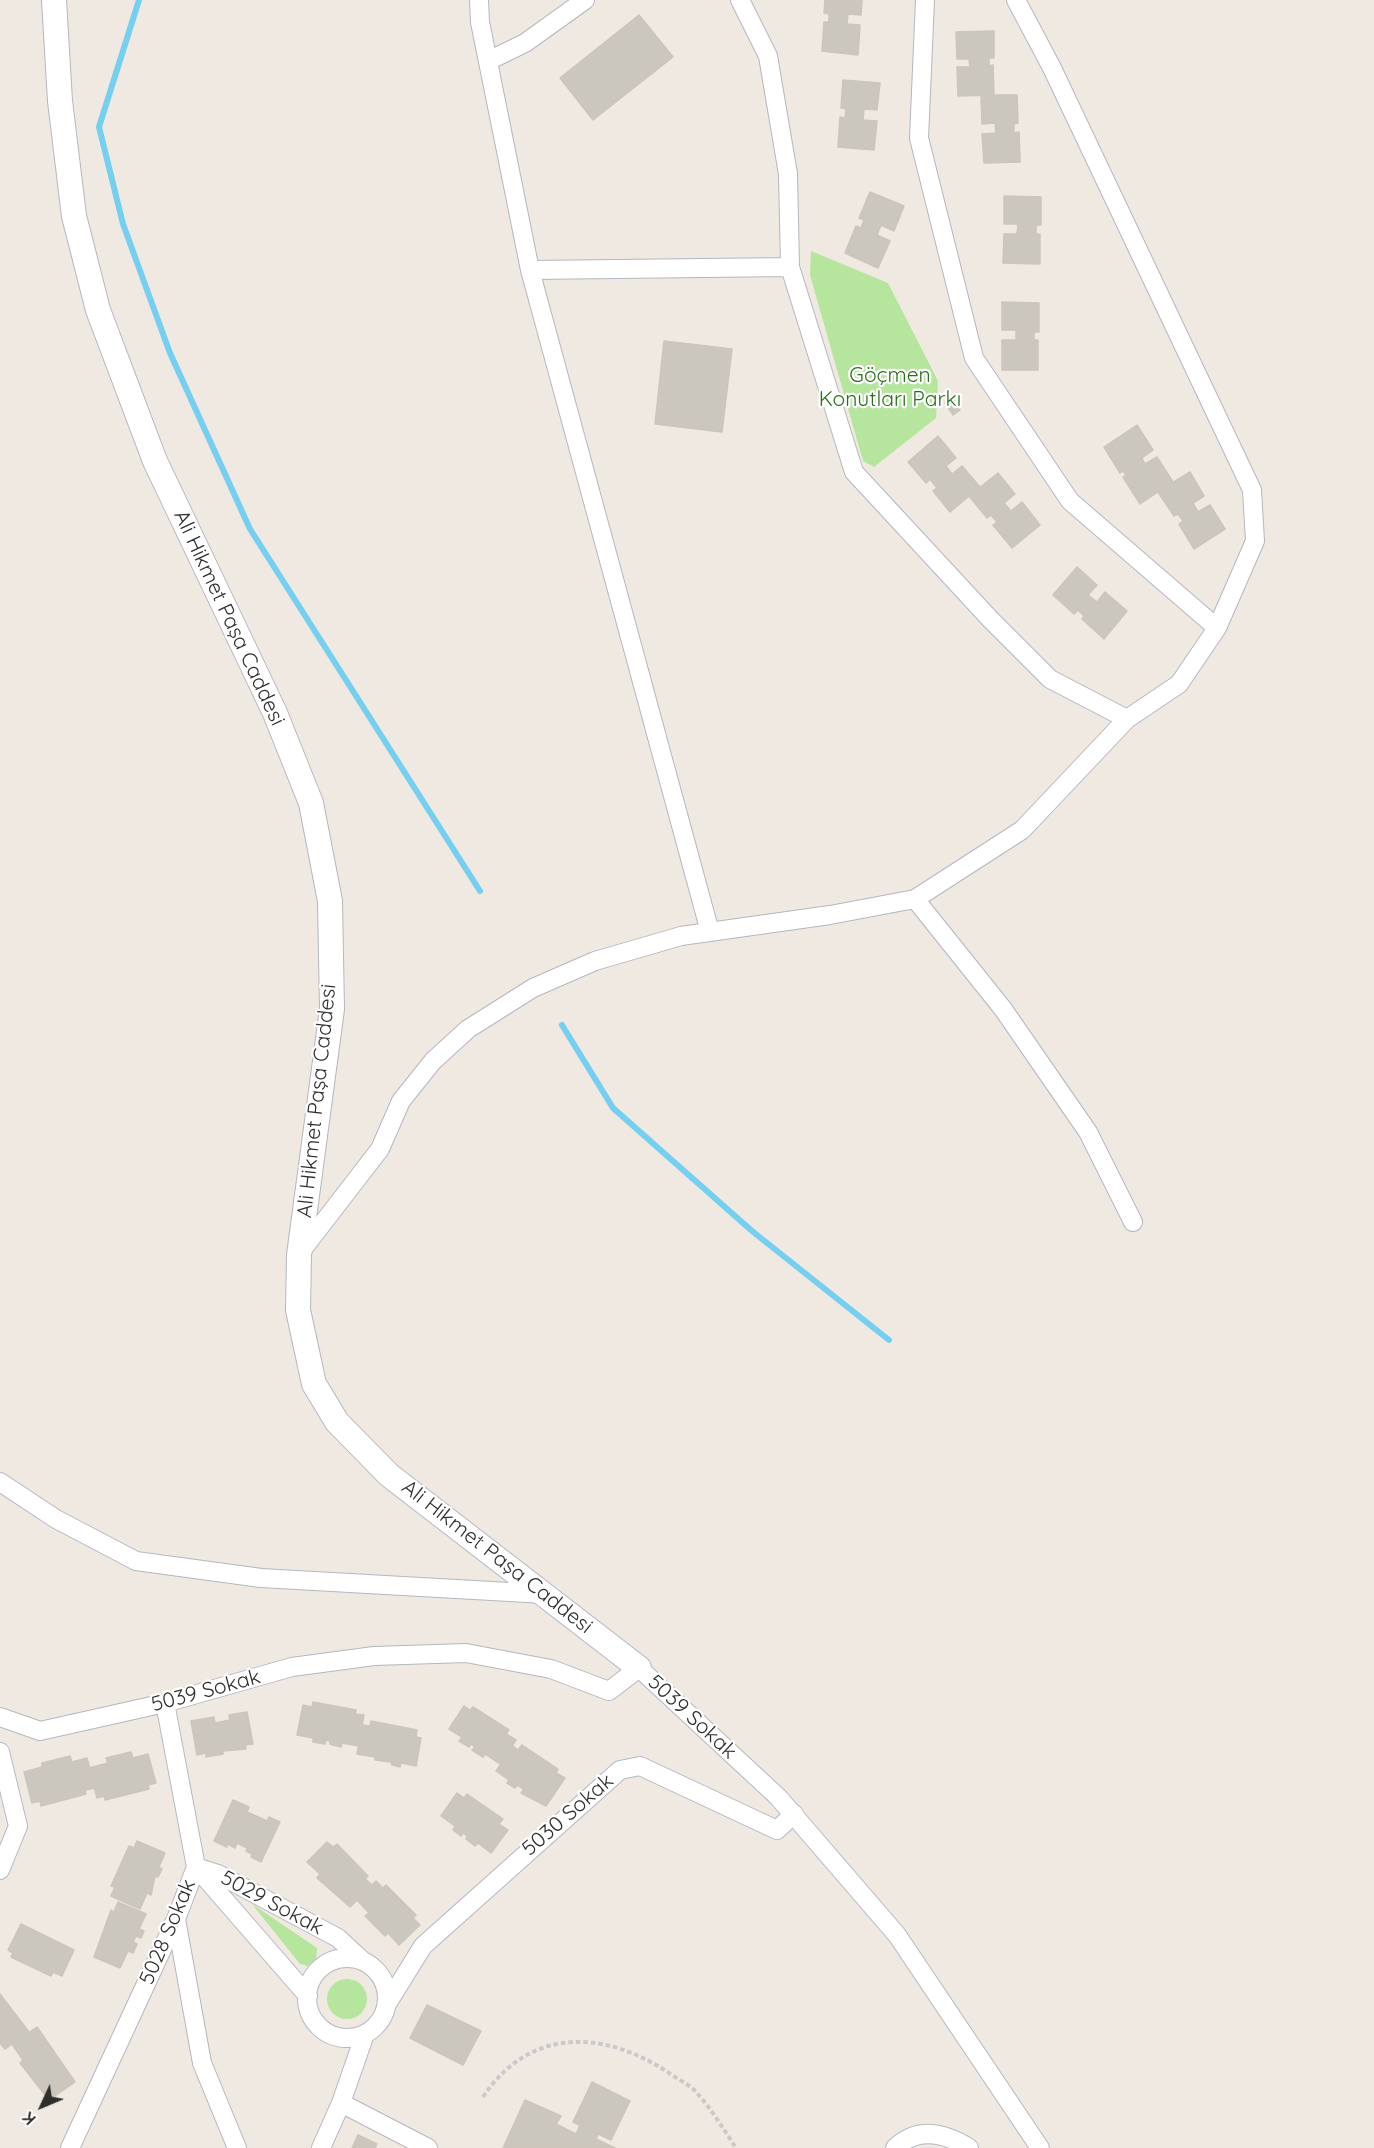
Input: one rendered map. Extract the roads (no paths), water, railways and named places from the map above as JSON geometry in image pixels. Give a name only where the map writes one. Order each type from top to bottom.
[{"type":"main road","name":"Ali Hikmet Paşa Caddesi","points":[[54,0],[60,101],[74,216],[98,310],[155,461],[275,713],[310,803],[328,890],[332,1009],[299,1255],[298,1310],[314,1384],[336,1422],[389,1475],[547,1594],[639,1668]]},
{"type":"street","points":[[479,0],[480,22],[490,60],[530,270],[710,932]]},
{"type":"street","points":[[490,60],[525,43],[585,0]]},
{"type":"street","points":[[740,0],[768,56],[788,174],[789,267],[854,472],[991,620],[1050,679],[1127,719]]},
{"type":"street","points":[[925,0],[919,138],[974,358],[1070,501],[1216,628]]},
{"type":"street","points":[[299,1255],[380,1149],[401,1101],[433,1062],[468,1029],[534,988],[595,961],[681,936],[830,915],[915,899],[1022,830],[1127,719],[1179,684],[1216,628],[1255,541],[1252,490],[1052,68],[1016,0]]},
{"type":"street","points":[[530,270],[789,267]]},
{"type":"street","points":[[915,899],[1003,1009],[1088,1132],[1133,1222]]},
{"type":"street","points":[[0,1482],[56,1519],[136,1561],[261,1578],[547,1594]]},
{"type":"street","name":"5039 Sokak","points":[[1,1722],[40,1731],[165,1703],[292,1667],[374,1656],[465,1653],[551,1669],[609,1691],[639,1668],[795,1814],[897,1935],[1040,2148]]},
{"type":"street","name":"5028 Sokak","points":[[70,2148],[176,1919],[196,1867],[165,1703]]},
{"type":"street","points":[[0,1752],[18,1826],[0,1870]]},
{"type":"street","name":"5030 Sokak","points":[[387,2004],[423,1946],[620,1770],[639,1766],[777,1830],[795,1814]]},
{"type":"street","name":"5029 Sokak","points":[[196,1867],[218,1874],[338,1938],[364,1962]]},
{"type":"street","name":"5029 Sokak","points":[[196,1867],[308,1996]]},
{"type":"street","points":[[176,1919],[202,2063],[237,2148]]},
{"type":"street","points":[[352,1959],[364,1962],[382,1980],[387,1992],[387,2004],[383,2017],[365,2034],[353,2038],[328,2034],[311,2015],[308,1996],[312,1979],[328,1963],[352,1959]]},
{"type":"street","points":[[321,2148],[341,2103],[365,2034]]},
{"type":"street","points":[[341,2103],[429,2148]]},
{"type":"street","points":[[895,2148],[923,2133],[950,2136],[969,2148]]},
{"type":"waterway","points":[[139,0],[99,127],[123,224],[170,353],[250,529],[480,891]]},
{"type":"waterway","points":[[562,1025],[613,1108],[752,1231],[889,1340]]},
{"type":"park label","name":"Göçmen Konutları Parkı","points":[[890,388]]}]
